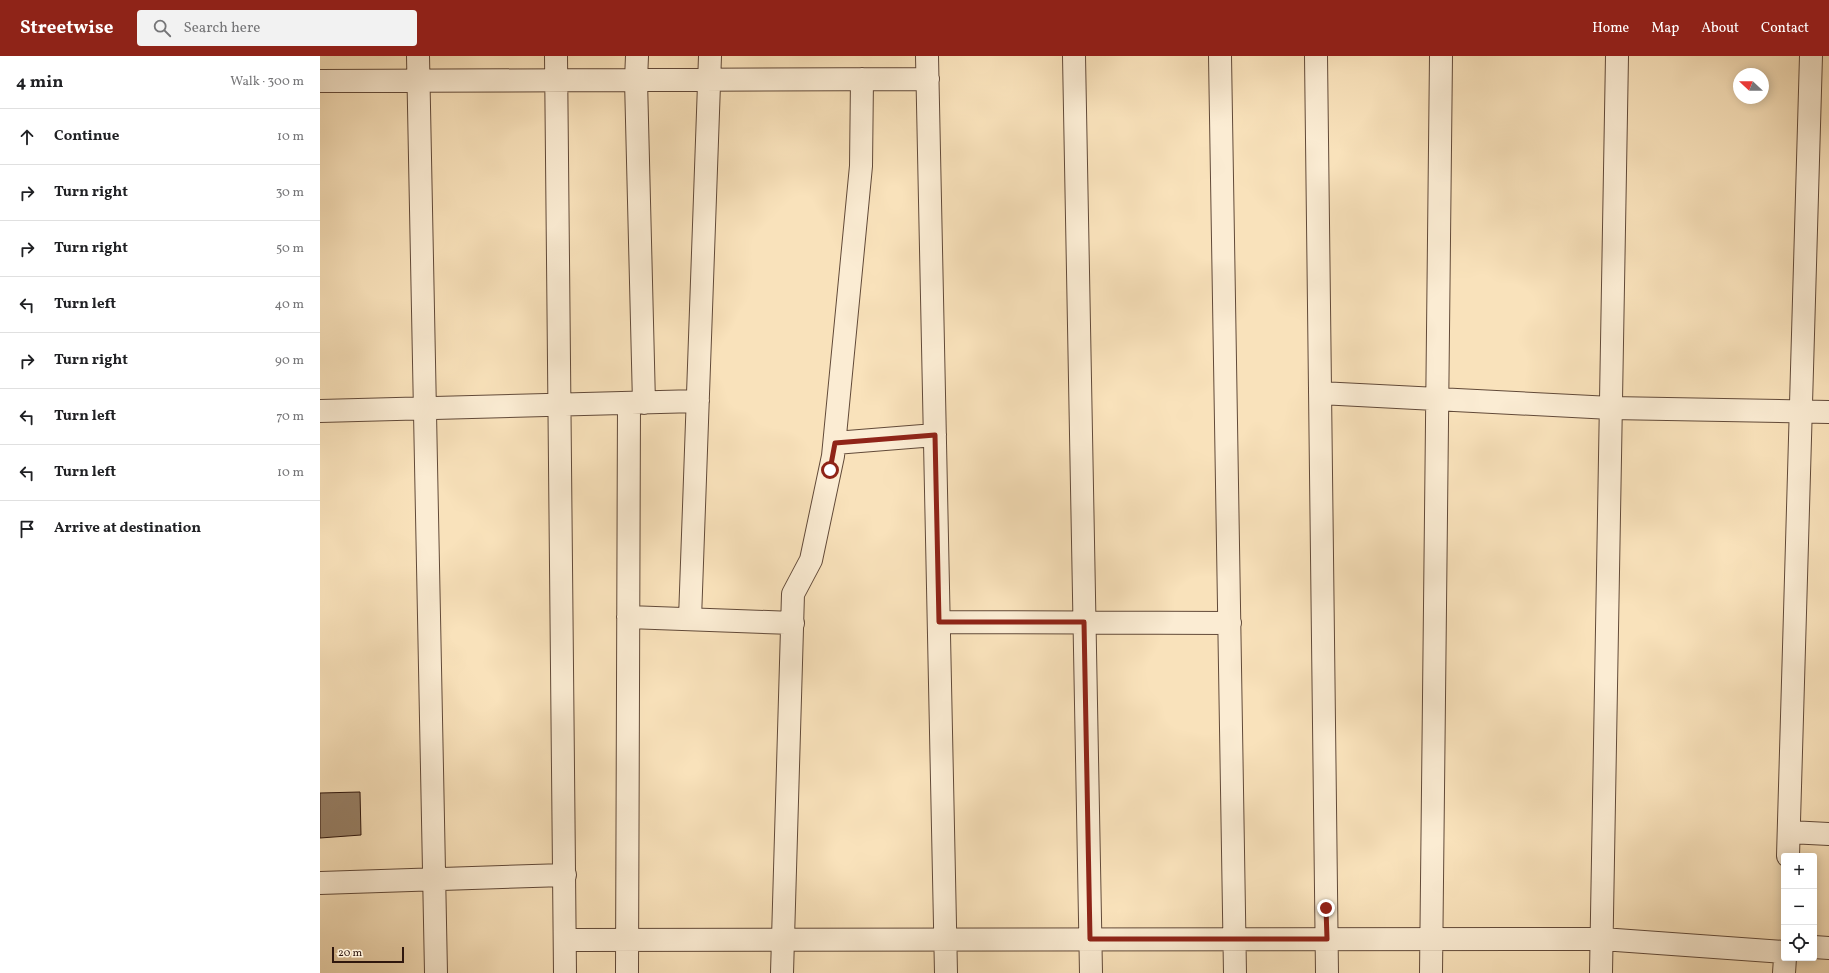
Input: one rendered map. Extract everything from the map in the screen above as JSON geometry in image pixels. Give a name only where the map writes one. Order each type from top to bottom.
[{"type":"street","points":[[418,56],[436,973]]},
{"type":"street","points":[[556,56],[566,973]]},
{"type":"street","points":[[627,973],[628,617],[636,403],[637,56]]},
{"type":"street","points":[[690,619],[710,56]]},
{"type":"street","points":[[927,56],[946,973]]},
{"type":"street","points":[[1074,56],[1091,973]]},
{"type":"street","points":[[1220,56],[1235,973]]},
{"type":"street","points":[[1316,56],[1327,973]]},
{"type":"street","points":[[1431,973],[1441,56]]},
{"type":"street","points":[[1601,973],[1618,56]]},
{"type":"street","points":[[1788,853],[1811,56]]},
{"type":"street","points":[[320,81],[928,78]]},
{"type":"street","points":[[782,973],[794,594],[811,560],[835,443],[861,166],[862,79]]},
{"type":"street","points":[[1320,393],[1611,408],[1829,412]]},
{"type":"street","points":[[320,411],[698,401]]},
{"type":"street","points":[[835,443],[935,435]]},
{"type":"street","points":[[628,617],[793,623]]},
{"type":"street","points":[[939,622],[1230,623]]},
{"type":"street","points":[[1789,832],[1829,834]]},
{"type":"street","points":[[320,883],[565,876]]},
{"type":"street","points":[[565,940],[1602,939],[1781,952]]},
{"type":"street","points":[[1817,947],[1829,948]]},
{"type":"street","points":[[1784,973],[1785,961]]},
{"type":"building","points":[[360,792],[361,835],[320,838],[320,793]]},
{"type":"route","points":[[830,470],[835,443],[935,435],[939,622],[1084,622],[1090,939],[1327,939],[1326,908]]}]
